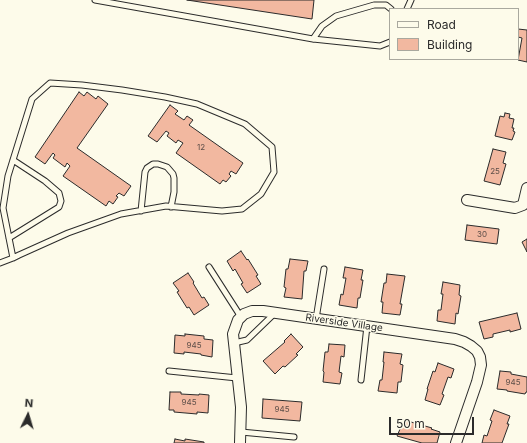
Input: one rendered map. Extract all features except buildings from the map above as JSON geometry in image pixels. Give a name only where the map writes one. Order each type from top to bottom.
[{"type":"street","points":[[467,200],[516,208],[523,205],[527,188]]},
{"type":"street","name":"Riverside Village","points":[[241,317],[252,310],[454,339],[464,342],[477,351],[480,357],[480,373],[456,443]]},
{"type":"street","points":[[240,443],[241,407],[234,343],[235,327],[241,317]]},
{"type":"lane","points":[[95,0],[313,39],[380,46],[389,42]]},
{"type":"lane","points":[[313,39],[322,26],[336,16],[374,5],[386,5],[390,8]]},
{"type":"lane","points":[[0,262],[13,258],[68,234],[121,214],[170,207],[222,210],[242,209],[261,194],[274,172],[272,146],[245,124],[197,104],[165,96],[82,85],[50,83],[32,99],[8,176],[3,208],[13,258]]},
{"type":"lane","points":[[9,238],[59,207],[61,201],[59,193],[45,181],[13,160]]},
{"type":"lane","points":[[141,210],[145,172],[147,168],[153,164],[167,167],[171,171],[174,178],[174,192],[170,207]]},
{"type":"lane","points":[[209,267],[241,317]]},
{"type":"lane","points":[[316,319],[324,269]]},
{"type":"lane","points":[[234,343],[247,340],[275,313]]},
{"type":"lane","points":[[361,380],[367,326]]},
{"type":"lane","points":[[169,371],[237,378]]},
{"type":"lane","points":[[241,432],[294,437]]}]
